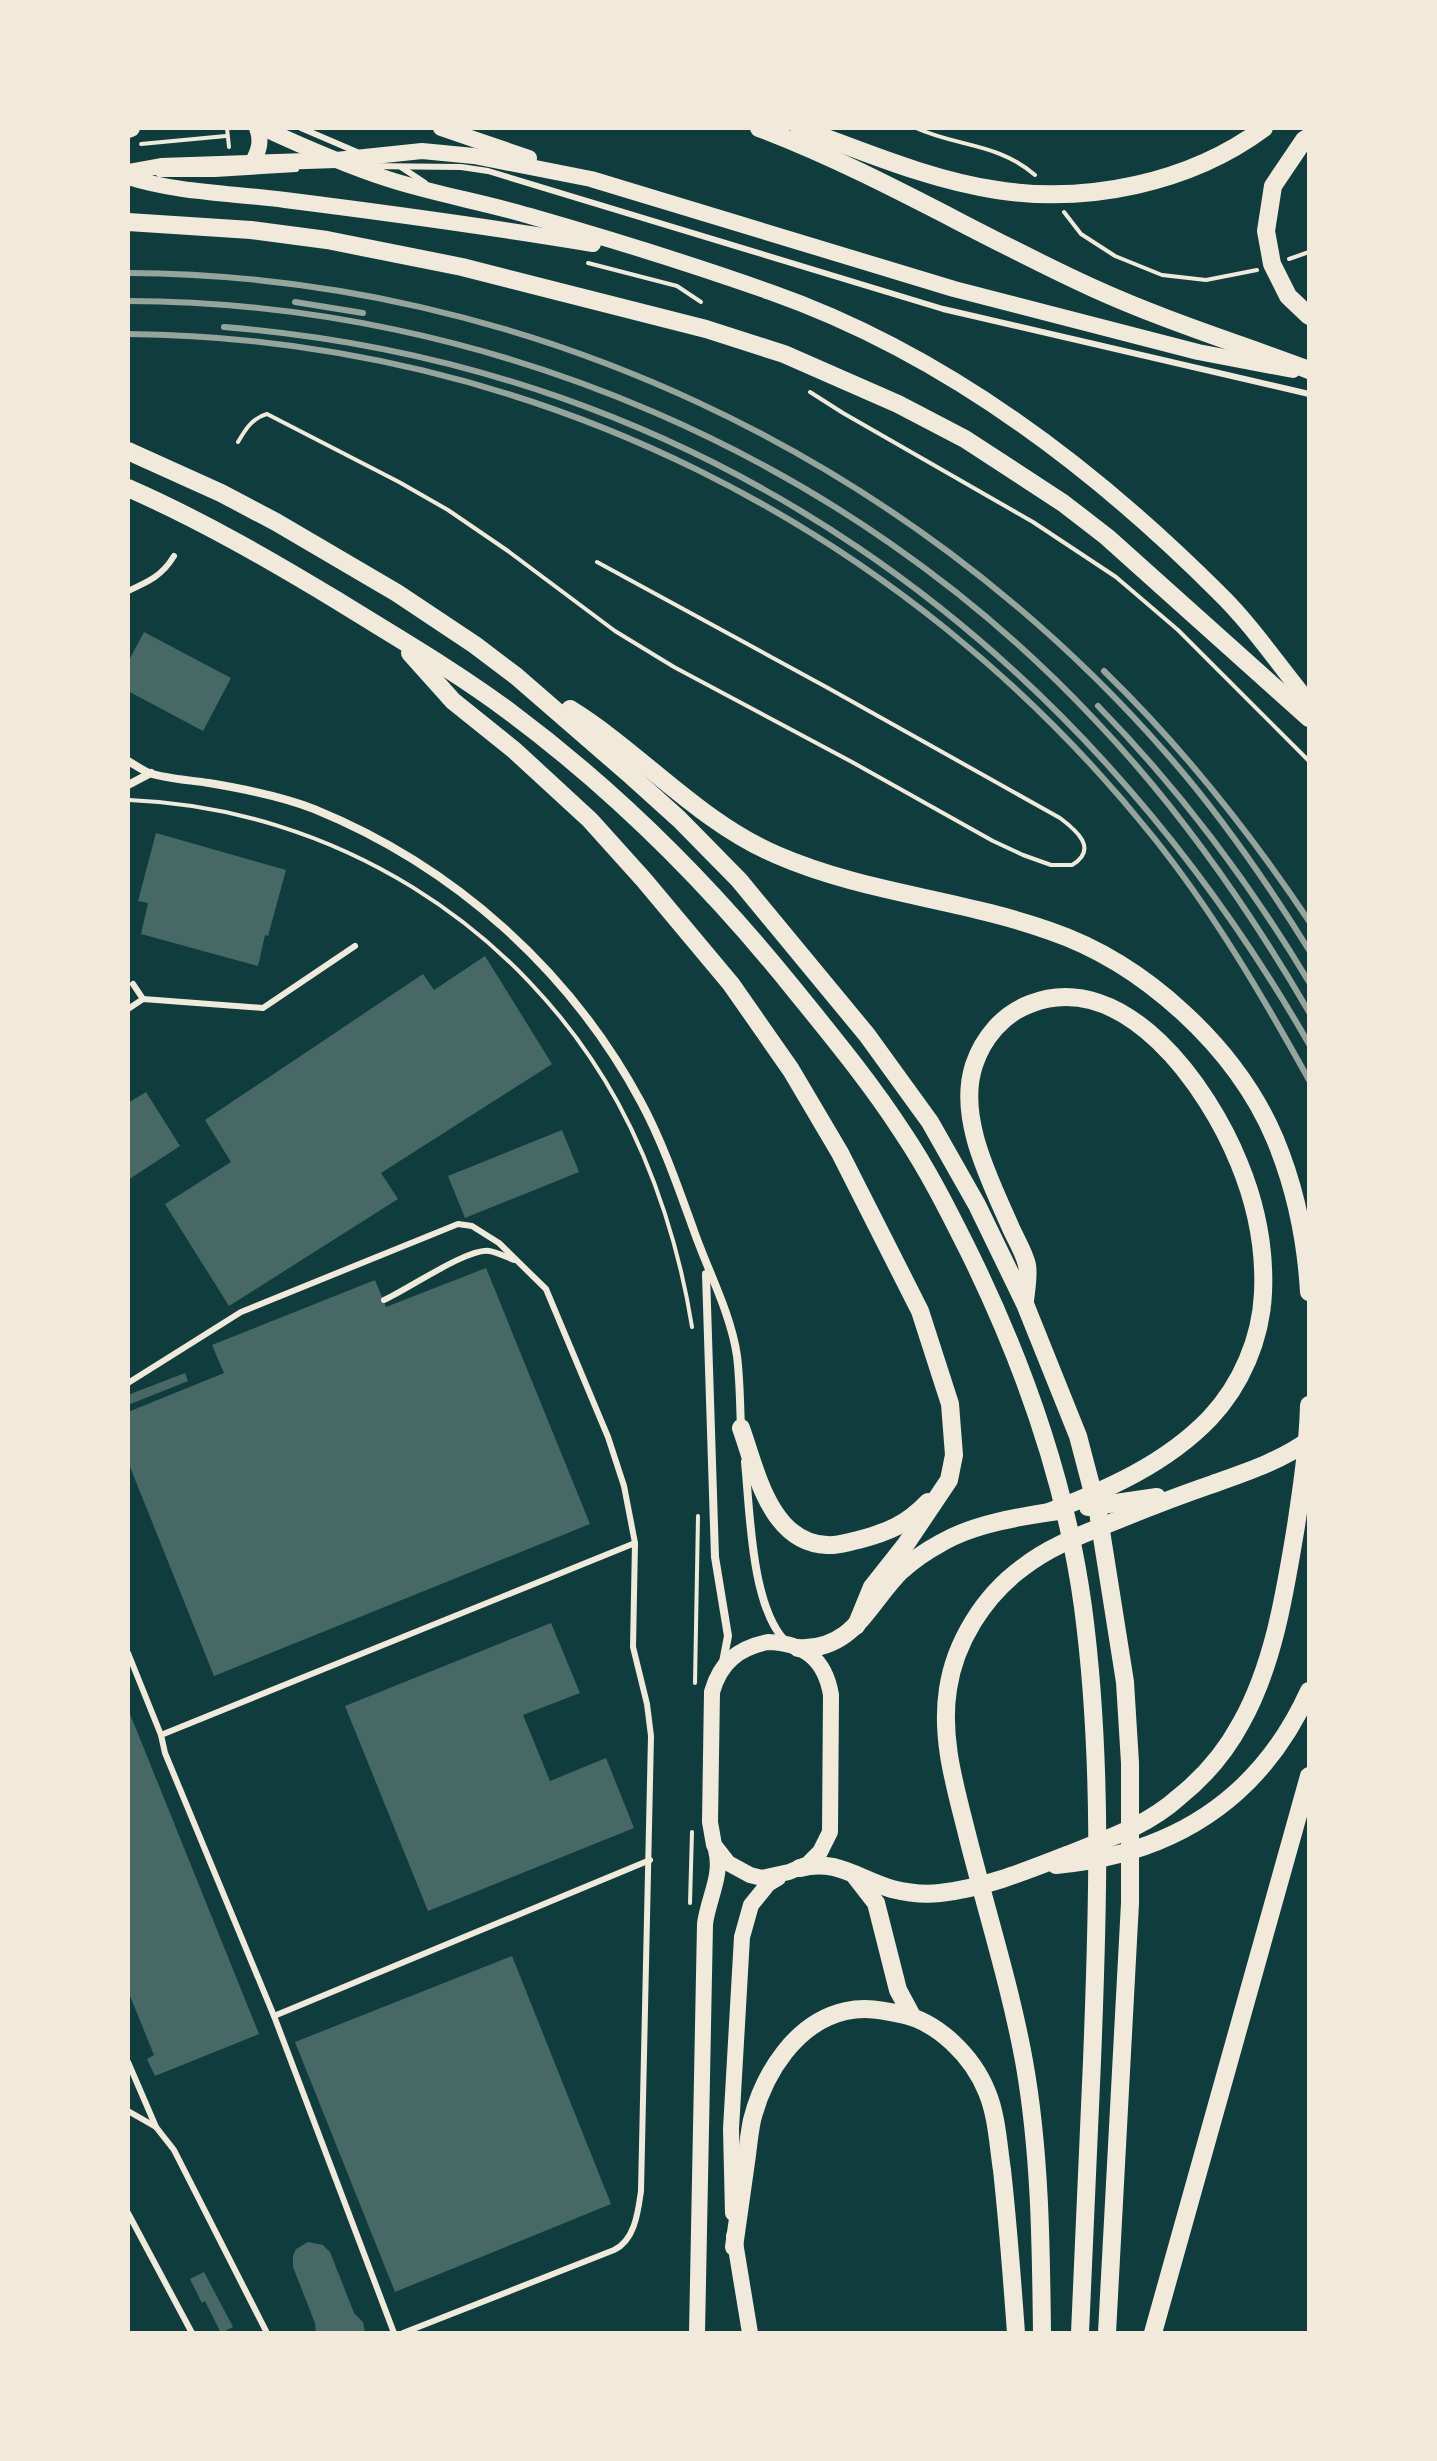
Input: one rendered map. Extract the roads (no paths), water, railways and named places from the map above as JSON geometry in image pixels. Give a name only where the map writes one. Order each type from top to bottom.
[{"type":"highway","points":[[759,128],[869,175],[1104,293],[1309,372]]},
{"type":"highway","points":[[799,128],[957,181],[998,190],[1067,194],[1118,189],[1160,179],[1209,160],[1264,128]]},
{"type":"highway","points":[[1309,137],[1273,186],[1266,231],[1272,264],[1288,296],[1309,316]]},
{"type":"highway","points":[[128,222],[251,230],[327,240],[462,267],[706,329],[797,359],[898,404],[965,439],[1063,503],[1107,537],[1309,718]]},
{"type":"highway","points":[[128,451],[276,522],[397,593],[516,676],[659,801],[739,880],[867,1035],[930,1122],[977,1205],[1025,1304],[1078,1436],[1098,1512],[1125,1682],[1130,1763],[1130,1903],[1107,2333]]},
{"type":"highway","points":[[128,488],[216,530],[469,682],[561,752],[621,804],[719,900],[847,1055],[906,1136],[953,1220],[998,1311],[1026,1381],[1068,1525],[1083,1608],[1098,1779],[1098,1911],[1080,2333]]},
{"type":"highway","points":[[395,636],[453,701],[514,750],[590,820],[731,984],[791,1070],[840,1153],[920,1311],[950,1404],[954,1455],[949,1480],[906,1544],[872,1587],[856,1626]]},
{"type":"highway","points":[[516,676],[580,715],[723,825],[774,854],[825,874],[1053,931],[1145,981],[1211,1042],[1243,1082],[1260,1110],[1289,1176],[1305,1247],[1309,1292]]},
{"type":"highway","points":[[1025,1304],[1027,1265],[977,1142],[969,1108],[973,1067],[981,1048],[1008,1016],[1042,1000],[1081,998],[1113,1009],[1150,1034],[1204,1094],[1228,1138],[1249,1191],[1261,1244],[1263,1296],[1256,1339],[1246,1363],[1209,1419],[1170,1452],[1145,1468],[1049,1512]]},
{"type":"highway","points":[[794,1870],[828,1865],[913,1894],[988,1883],[1121,1834],[1152,1818],[1197,1781],[1228,1745],[1251,1704],[1266,1662],[1296,1526],[1309,1405]]},
{"type":"highway","points":[[741,1428],[771,1508],[792,1533],[805,1540],[827,1545],[889,1532],[918,1513],[949,1480]]},
{"type":"highway","points":[[1042,2333],[1041,2244],[1033,2128],[1024,2064],[1008,1980],[988,1916],[947,1753],[948,1689],[962,1642],[981,1609],[1002,1585],[1039,1556],[1077,1537],[1247,1472],[1309,1440]]},
{"type":"highway","points":[[794,1646],[827,1645],[839,1640],[856,1626],[902,1570],[941,1542],[972,1529],[1049,1512],[1188,1493]]},
{"type":"highway","points":[[1034,1868],[1084,1863],[1118,1855],[1172,1835],[1212,1813],[1264,1766],[1287,1734],[1309,1691]]},
{"type":"highway","points":[[1153,2333],[1309,1776]]},
{"type":"highway","points":[[854,1875],[876,1903],[898,1990],[912,2016]]},
{"type":"highway","points":[[734,2247],[752,2120],[778,2060],[800,2035],[820,2021],[846,2011],[873,2008],[912,2016],[944,2035],[961,2051],[977,2071],[988,2093],[996,2124],[1007,2212],[1016,2333]]},
{"type":"main road","points":[[252,163],[260,147],[260,128],[336,160],[443,195],[528,215],[767,291],[892,344],[991,405],[1096,481],[1222,596],[1309,702]]},
{"type":"main road","points":[[441,128],[591,179],[954,289],[1198,352],[1309,372]]},
{"type":"main road","points":[[128,174],[161,166],[336,160],[422,151],[474,156],[591,179]]},
{"type":"main road","points":[[128,174],[158,186],[425,218],[654,255]]},
{"type":"main road","points":[[697,2333],[705,1924],[718,1873],[710,1822],[712,1692],[727,1660],[745,1648],[768,1642],[794,1646],[821,1665],[829,1683],[830,1832],[820,1852],[768,1884],[758,1894],[746,1919],[742,1937],[731,2129],[734,2247],[750,2333]]},
{"type":"main road","points":[[714,1845],[728,1863],[750,1875],[762,1878],[794,1870]]},
{"type":"street","points":[[128,761],[151,773],[248,790],[313,809],[371,836],[468,897],[503,925],[542,963],[599,1033],[642,1104],[664,1152],[725,1312],[737,1355],[741,1428],[762,1599],[771,1622],[794,1646]]},
{"type":"street","points":[[128,785],[151,773]]},
{"type":"street","points":[[706,1265],[715,1557],[728,1636],[721,1670]]},
{"type":"lane","points":[[301,128],[398,165],[443,195]]},
{"type":"lane","points":[[128,174],[215,174],[398,165],[488,171],[943,309],[1309,394]]},
{"type":"lane","points":[[128,591],[156,579],[174,556]]},
{"type":"lane","points":[[128,1009],[143,999],[263,1008],[355,946]]},
{"type":"lane","points":[[133,984],[143,999]]},
{"type":"lane","points":[[128,1383],[241,1312],[458,1224],[472,1226],[497,1241],[538,1279],[553,1302],[619,1466],[635,1543],[633,1647],[649,1719],[650,1860],[641,2191],[630,2234],[614,2250],[403,2333]]},
{"type":"lane","points":[[384,1300],[458,1260],[478,1253],[489,1251],[517,1261]]},
{"type":"lane","points":[[161,1735],[635,1543]]},
{"type":"lane","points":[[128,1653],[161,1735],[165,1753],[274,2016],[394,2333]]},
{"type":"lane","points":[[274,2016],[650,1860]]},
{"type":"lane","points":[[128,2062],[156,2127],[174,2150],[267,2333]]},
{"type":"lane","points":[[128,2111],[156,2127]]},
{"type":"lane","points":[[128,2213],[192,2333]]},
{"type":"railway","points":[[128,273],[276,282],[421,307],[562,347],[698,402],[828,471],[950,553],[1063,647],[1186,776],[1242,848],[1309,950]]},
{"type":"railway","points":[[128,301],[263,309],[396,330],[527,365],[654,412],[776,472],[891,544],[998,627],[1095,720],[1184,823],[1262,934],[1309,1012]]},
{"type":"railway","points":[[295,302],[363,313]]},
{"type":"railway","points":[[224,327],[397,352],[561,398],[714,463],[857,547],[988,648],[1108,765],[1215,898],[1309,1044]]},
{"type":"railway","points":[[128,334],[277,344],[423,370],[563,413],[698,470],[826,542],[945,628],[1055,727],[1154,838],[1197,896],[1256,987],[1309,1080]]},
{"type":"railway","points":[[1104,671],[1160,729],[1213,791],[1309,921]]},
{"type":"railway","points":[[1098,706],[1157,770],[1212,838],[1309,982]]}]
